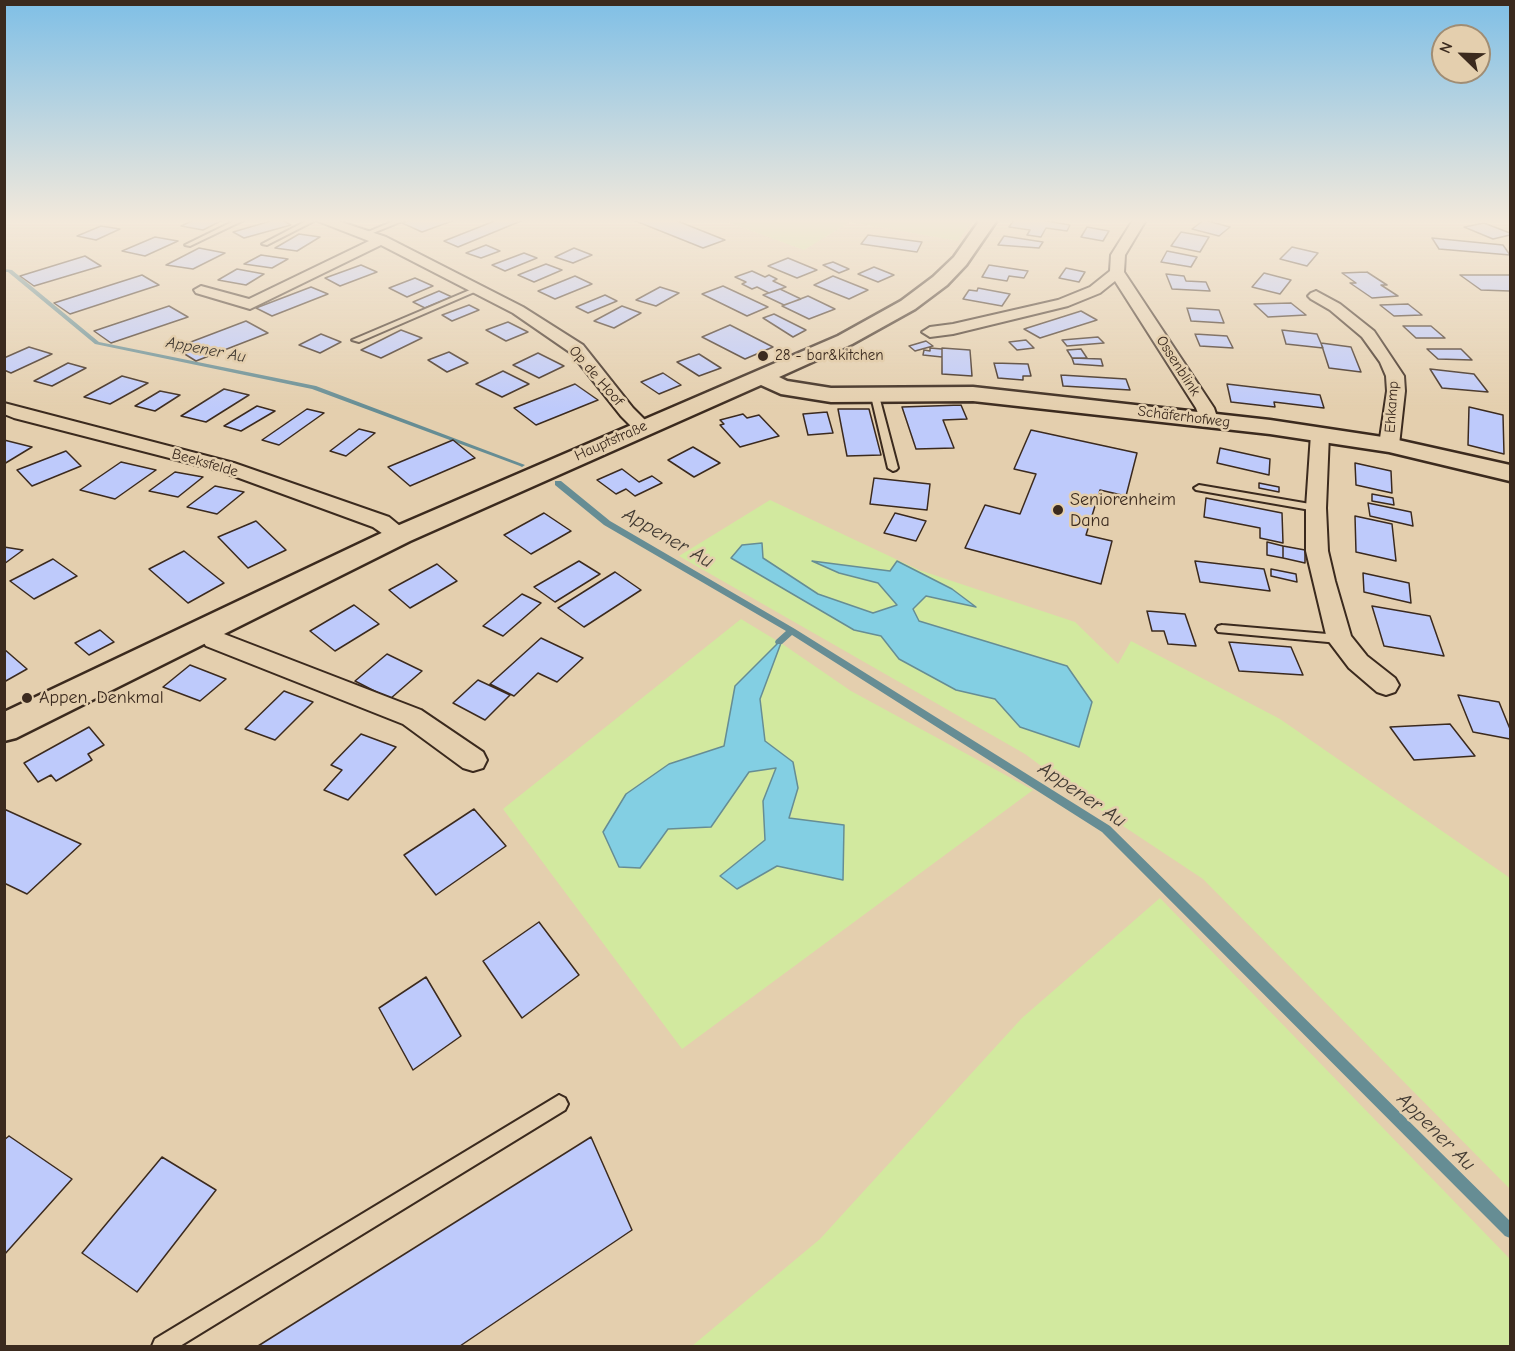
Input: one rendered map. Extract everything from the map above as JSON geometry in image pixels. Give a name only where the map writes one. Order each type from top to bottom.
[{"type":"main road","name":"Hauptstraße","points":[[4,728],[400,535],[845,340],[916,300],[935,283]]},
{"type":"main road","name":"Schäferhofweg","points":[[789,365],[822,384],[864,395]]},
{"type":"main road","name":"Schäferhofweg","points":[[762,376],[781,387],[831,394],[973,394],[1320,434],[1389,445],[1510,473]]},
{"type":"street","points":[[201,290],[250,304],[293,283]]},
{"type":"street","name":"Op de Hoof","points":[[465,283],[518,310],[577,349],[627,412],[643,427]]},
{"type":"street","points":[[930,332],[964,327],[1063,303],[1095,290],[1103,283]]},
{"type":"street","name":"Ossenblink","points":[[1124,283],[1205,408],[1209,420]]},
{"type":"street","name":"Ehkamp","points":[[1316,296],[1335,307],[1361,328],[1379,347],[1395,376],[1396,391],[1389,445]]},
{"type":"street","name":"Beeksfelde","points":[[4,408],[227,467],[381,522],[400,535]]},
{"type":"street","points":[[1320,434],[1316,508],[1317,551],[1339,639],[1358,662],[1386,685]]},
{"type":"street","points":[[206,628],[215,639],[412,717],[473,760]]},
{"type":"lane","points":[[356,340],[477,289]]},
{"type":"lane","points":[[864,395],[893,468]]},
{"type":"lane","points":[[1199,488],[1316,508]]},
{"type":"lane","points":[[1222,629],[1339,639]]},
{"type":"lane","points":[[162,1347],[559,1104]]},
{"type":"green space","points":[[770,500],[919,570],[1075,622],[1118,664],[1131,641],[1280,719],[1510,878],[1510,1189],[1203,879],[1117,822],[1025,754],[679,556]],"holes":[[[762,544],[762,558],[818,594],[874,613],[897,605],[878,583],[839,573],[890,571],[952,589],[975,606],[926,596],[912,609],[919,621],[1067,666],[1079,746],[1020,727],[995,699],[956,690],[899,659],[881,636],[854,630],[731,558]]]},
{"type":"green space","points":[[741,619],[779,642],[735,686],[724,746],[669,764],[640,868],[668,829],[711,827],[749,771],[776,768],[763,801],[765,840],[721,876],[737,889],[777,866],[798,788],[793,762],[765,741],[760,699],[781,643],[851,691],[1033,790],[682,1049],[503,809]]},
{"type":"green space","points":[[1160,898],[1510,1259],[1510,1346],[692,1346],[820,1239],[1022,1018]]},
{"type":"water","points":[[762,543],[763,558],[818,594],[873,613],[897,605],[878,583],[839,573],[812,561],[890,571],[897,561],[952,589],[976,607],[926,596],[913,609],[919,621],[1067,666],[1092,702],[1079,747],[1020,727],[995,699],[956,690],[899,659],[881,636],[854,630],[731,558],[742,545]]},
{"type":"water","points":[[779,642],[781,643],[760,699],[765,741],[793,762],[798,788],[789,818],[844,825],[843,880],[777,866],[737,889],[720,876],[765,840],[763,801],[776,768],[749,772],[711,827],[668,829],[640,868],[619,867],[603,832],[626,794],[669,764],[724,746],[735,686]]},
{"type":"building","points":[[117,283],[159,285],[70,314],[54,303]]},
{"type":"building","points":[[402,283],[426,283],[433,286],[407,297],[389,288]]},
{"type":"building","points":[[558,283],[592,284],[555,299],[538,291]]},
{"type":"building","points":[[777,283],[786,287],[769,293],[757,287],[752,289],[742,284]]},
{"type":"building","points":[[851,283],[868,290],[849,299],[814,285]]},
{"type":"building","points":[[1170,283],[1206,283],[1210,291],[1172,289]]},
{"type":"building","points":[[1255,283],[1289,283],[1280,294],[1252,287]]},
{"type":"building","points":[[1350,283],[1384,283],[1387,285],[1381,285],[1398,296],[1372,298]]},
{"type":"building","points":[[1471,283],[1510,283],[1510,291],[1481,290]]},
{"type":"building","points":[[723,286],[768,307],[747,316],[702,294]]},
{"type":"building","points":[[311,287],[328,294],[272,316],[256,308]]},
{"type":"building","points":[[660,287],[679,293],[656,306],[636,300]]},
{"type":"building","points":[[978,288],[1010,294],[1002,306],[963,299],[969,290],[977,291]]},
{"type":"building","points":[[780,289],[801,299],[784,305],[763,295]]},
{"type":"building","points":[[439,291],[452,297],[425,308],[413,302]]},
{"type":"building","points":[[605,295],[617,301],[588,313],[576,307]]},
{"type":"building","points":[[808,296],[835,309],[809,319],[782,306]]},
{"type":"building","points":[[1291,303],[1306,315],[1268,317],[1254,304]]},
{"type":"building","points":[[1408,304],[1422,315],[1394,316],[1380,305]]},
{"type":"building","points":[[469,305],[479,310],[452,321],[442,315]]},
{"type":"building","points":[[169,306],[188,317],[111,343],[94,331]]},
{"type":"building","points":[[622,306],[641,313],[614,328],[594,321]]},
{"type":"building","points":[[1187,308],[1219,310],[1224,323],[1191,321]]},
{"type":"building","points":[[1081,311],[1097,320],[1040,338],[1024,329]]},
{"type":"building","points":[[774,314],[806,330],[793,337],[763,318]]},
{"type":"building","points":[[246,321],[268,333],[196,361],[175,348]]},
{"type":"building","points":[[508,322],[528,332],[506,341],[486,330]]},
{"type":"building","points":[[730,325],[773,347],[745,359],[702,337]]},
{"type":"building","points":[[1403,326],[1431,326],[1445,338],[1416,338]]},
{"type":"building","points":[[401,330],[422,338],[381,358],[361,350]]},
{"type":"building","points":[[1282,330],[1317,334],[1323,348],[1286,344]]},
{"type":"building","points":[[321,334],[341,342],[320,353],[299,345]]},
{"type":"building","points":[[1195,334],[1227,336],[1233,348],[1200,346]]},
{"type":"building","points":[[1098,337],[1104,343],[1067,346],[1062,340]]},
{"type":"building","points":[[1026,340],[1034,348],[1017,350],[1009,342]]},
{"type":"building","points":[[926,341],[933,346],[915,351],[909,346]]},
{"type":"building","points":[[1321,343],[1351,347],[1361,372],[1329,368]]},
{"type":"building","points":[[29,347],[52,354],[11,373],[4,370],[4,358]]},
{"type":"building","points":[[930,348],[942,349],[942,357],[923,355],[924,350],[930,351]]},
{"type":"building","points":[[942,348],[970,350],[972,376],[942,374]]},
{"type":"building","points":[[1081,349],[1087,358],[1072,358],[1067,350]]},
{"type":"building","points":[[1427,349],[1461,349],[1472,360],[1438,359]]},
{"type":"building","points":[[449,352],[468,363],[447,372],[428,360]]},
{"type":"building","points":[[538,353],[564,366],[539,378],[513,365]]},
{"type":"building","points":[[699,354],[721,368],[699,376],[677,362]]},
{"type":"building","points":[[1072,358],[1101,359],[1103,366],[1074,364]]},
{"type":"building","points":[[68,363],[86,368],[52,386],[34,381]]},
{"type":"building","points":[[994,363],[1028,364],[1031,376],[1023,376],[1023,380],[998,378]]},
{"type":"building","points":[[1430,369],[1474,374],[1488,392],[1442,388]]},
{"type":"building","points":[[503,371],[529,384],[502,397],[476,384]]},
{"type":"building","points":[[663,373],[681,385],[659,394],[641,382]]},
{"type":"building","points":[[1061,375],[1126,379],[1130,390],[1063,386]]},
{"type":"building","points":[[122,376],[148,383],[110,404],[84,397]]},
{"type":"building","points":[[575,384],[598,400],[536,425],[514,408]]},
{"type":"building","points":[[1227,384],[1320,395],[1324,408],[1274,402],[1275,407],[1231,402]]},
{"type":"building","points":[[224,389],[249,395],[206,422],[181,416]]},
{"type":"building","points":[[160,391],[180,395],[155,411],[135,406]]},
{"type":"building","points":[[961,405],[967,419],[943,420],[954,448],[916,449],[902,407]]},
{"type":"building","points":[[257,406],[275,411],[241,431],[224,426]]},
{"type":"building","points":[[1469,407],[1503,415],[1504,454],[1468,445]]},
{"type":"building","points":[[307,409],[324,413],[279,445],[262,440]]},
{"type":"building","points":[[838,409],[869,409],[881,455],[847,456]]},
{"type":"building","points":[[827,412],[833,433],[808,435],[803,414]]},
{"type":"building","points":[[743,414],[747,418],[759,415],[779,436],[740,447],[720,425],[724,424],[720,420]]},
{"type":"building","points":[[359,429],[375,433],[346,456],[330,451]]},
{"type":"building","name":"Seniorenheim Dana","points":[[1031,430],[1137,453],[1126,496],[1100,490],[1086,535],[1112,541],[1101,584],[965,548],[985,505],[1020,514],[1036,474],[1014,469]]},
{"type":"building","points":[[4,440],[32,447],[4,464]]},
{"type":"building","points":[[453,440],[475,458],[410,486],[388,467]]},
{"type":"building","points":[[693,447],[720,463],[694,477],[668,460]]},
{"type":"building","points":[[1220,448],[1270,459],[1269,475],[1217,463]]},
{"type":"building","points":[[66,451],[81,466],[32,486],[17,470]]},
{"type":"building","points":[[121,462],[156,470],[115,499],[80,490]]},
{"type":"building","points":[[1355,463],[1391,471],[1392,493],[1356,485]]},
{"type":"building","points":[[622,469],[639,482],[652,476],[662,483],[635,496],[626,489],[616,494],[597,480]]},
{"type":"building","points":[[175,472],[203,477],[178,497],[149,491]]},
{"type":"building","points":[[874,478],[930,484],[927,510],[870,504]]},
{"type":"building","points":[[1259,483],[1279,487],[1279,492],[1259,488]]},
{"type":"building","points":[[215,486],[244,492],[217,514],[187,507]]},
{"type":"building","points":[[1372,494],[1393,498],[1394,505],[1372,501]]},
{"type":"building","points":[[1206,498],[1282,513],[1283,543],[1260,538],[1260,528],[1204,517]]},
{"type":"building","points":[[1368,503],[1411,512],[1413,526],[1370,516]]},
{"type":"building","points":[[544,513],[571,531],[531,554],[504,535]]},
{"type":"building","points":[[895,513],[926,521],[916,541],[884,533]]},
{"type":"building","points":[[1355,516],[1392,524],[1396,561],[1356,552]]},
{"type":"building","points":[[256,521],[286,550],[248,568],[218,537]]},
{"type":"building","points":[[1267,542],[1283,546],[1283,558],[1267,555]]},
{"type":"building","points":[[1283,546],[1305,550],[1305,563],[1283,558]]},
{"type":"building","points":[[4,547],[23,550],[4,564]]},
{"type":"building","points":[[184,551],[224,583],[188,603],[149,569]]},
{"type":"building","points":[[53,559],[77,576],[34,599],[10,581]]},
{"type":"building","points":[[579,561],[600,574],[555,602],[534,587]]},
{"type":"building","points":[[1195,561],[1264,569],[1270,591],[1200,582]]},
{"type":"building","points":[[437,564],[457,581],[410,608],[389,590]]},
{"type":"building","points":[[1271,569],[1296,574],[1297,582],[1271,576]]},
{"type":"building","points":[[615,572],[641,590],[584,627],[558,608]]},
{"type":"building","points":[[1363,573],[1409,583],[1411,603],[1364,592]]},
{"type":"building","points":[[522,594],[541,603],[503,636],[483,626]]},
{"type":"building","points":[[354,605],[379,624],[335,651],[310,631]]},
{"type":"building","points":[[1372,606],[1430,616],[1444,656],[1384,646]]},
{"type":"building","points":[[1147,611],[1185,614],[1196,646],[1168,644],[1164,631],[1152,631]]},
{"type":"building","points":[[100,630],[114,642],[89,655],[75,643]]},
{"type":"building","points":[[541,638],[583,658],[557,682],[538,673],[514,696],[490,684]]},
{"type":"building","points":[[1229,642],[1291,647],[1303,675],[1239,671]]},
{"type":"building","points":[[4,649],[27,669],[4,682]]},
{"type":"building","points":[[387,654],[422,671],[390,699],[355,681]]},
{"type":"building","points":[[190,665],[226,679],[200,701],[163,687]]},
{"type":"building","points":[[478,680],[510,695],[485,720],[453,703]]},
{"type":"building","points":[[284,691],[313,702],[275,740],[245,729]]},
{"type":"building","points":[[1458,695],[1499,702],[1510,729],[1510,739],[1473,732]]},
{"type":"building","points":[[1450,724],[1475,756],[1414,760],[1390,727]]},
{"type":"building","points":[[89,727],[104,745],[88,754],[92,760],[56,781],[51,775],[38,782],[24,763]]},
{"type":"building","points":[[361,734],[396,747],[348,800],[324,790],[342,770],[331,765]]},
{"type":"building","points":[[4,809],[81,844],[27,894],[4,883]]},
{"type":"building","points":[[474,809],[506,846],[436,895],[404,855]]},
{"type":"building","points":[[539,922],[579,975],[522,1018],[483,961]]},
{"type":"building","points":[[426,977],[461,1036],[413,1070],[379,1008]]},
{"type":"building","points":[[9,1136],[72,1179],[4,1255],[4,1140]]},
{"type":"building","points":[[591,1137],[632,1230],[460,1346],[258,1346]]},
{"type":"building","points":[[162,1157],[216,1190],[137,1292],[82,1253]]},
{"type":"waterway","name":"Appener Au","points":[[25,283],[97,343],[314,387],[522,465]]},
{"type":"waterway","name":"Appener Au","points":[[558,483],[607,523],[792,631]]},
{"type":"waterway","points":[[779,642],[792,631]]},
{"type":"waterway","name":"Appener Au","points":[[792,631],[1106,829],[1510,1231]]},
{"type":"place","name":"28 - bar&kitchen","points":[[763,356]]},
{"type":"place","name":"Seniorenheim Dana","points":[[1058,510]]},
{"type":"place","name":"Appen, Denkmal","points":[[27,698]]}]
